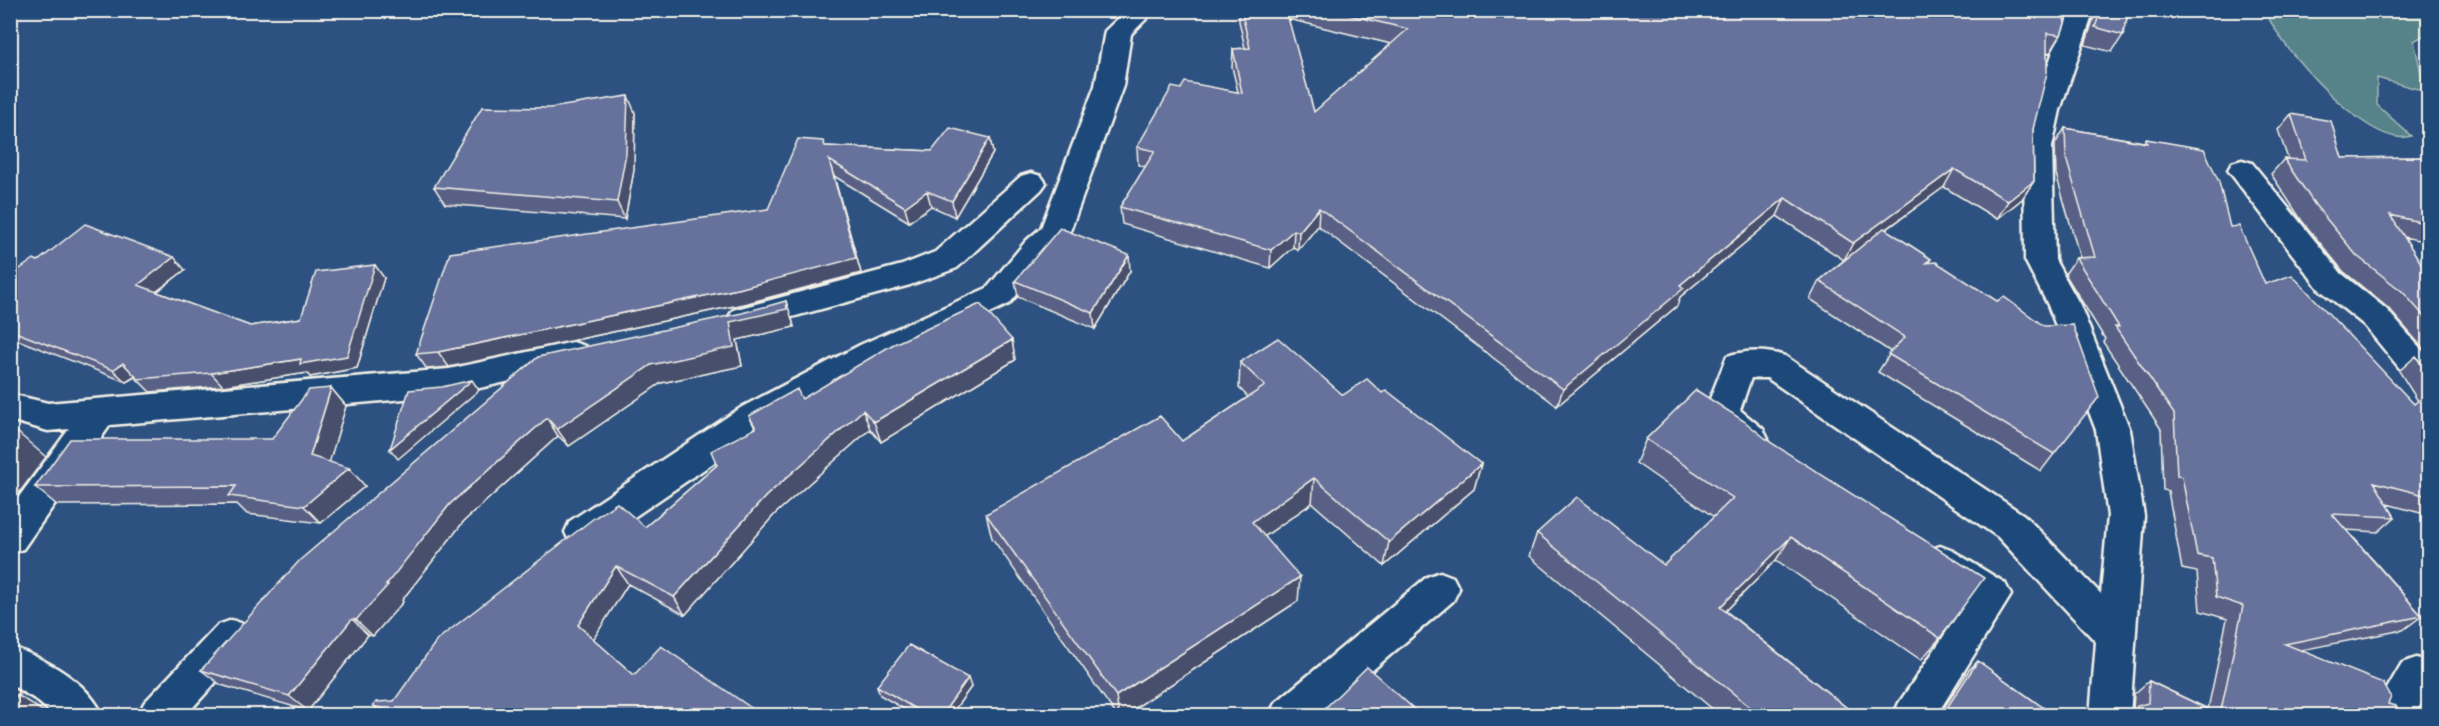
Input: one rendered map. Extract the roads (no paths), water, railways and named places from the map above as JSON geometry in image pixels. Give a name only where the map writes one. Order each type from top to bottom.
[{"type":"street","points":[[556,553],[592,524],[754,417],[872,354],[998,296],[1037,249],[1054,234],[1109,86],[1118,31],[1143,10]]},
{"type":"street","points":[[2081,10],[2046,110],[2038,147],[2040,260],[2064,305],[2113,430],[2126,516],[2110,716]]},
{"type":"street","points":[[2242,170],[2330,281],[2375,317],[2428,379]]},
{"type":"street","points":[[714,324],[910,274],[946,260],[1031,183]]},
{"type":"street","points":[[10,407],[48,417],[449,382],[597,350]]},
{"type":"street","points":[[485,409],[539,362]]},
{"type":"street","points":[[1780,462],[1721,414],[1739,365],[1773,365],[2011,526],[2116,636]]},
{"type":"street","points":[[10,538],[100,412]]},
{"type":"street","points":[[1911,544],[1992,595],[1913,716]]},
{"type":"street","points":[[1289,716],[1440,589]]},
{"type":"street","points":[[158,716],[254,615]]},
{"type":"street","points":[[10,664],[39,677],[66,698],[83,716]]},
{"type":"street","points":[[2391,716],[2416,676],[2428,679]]}]
